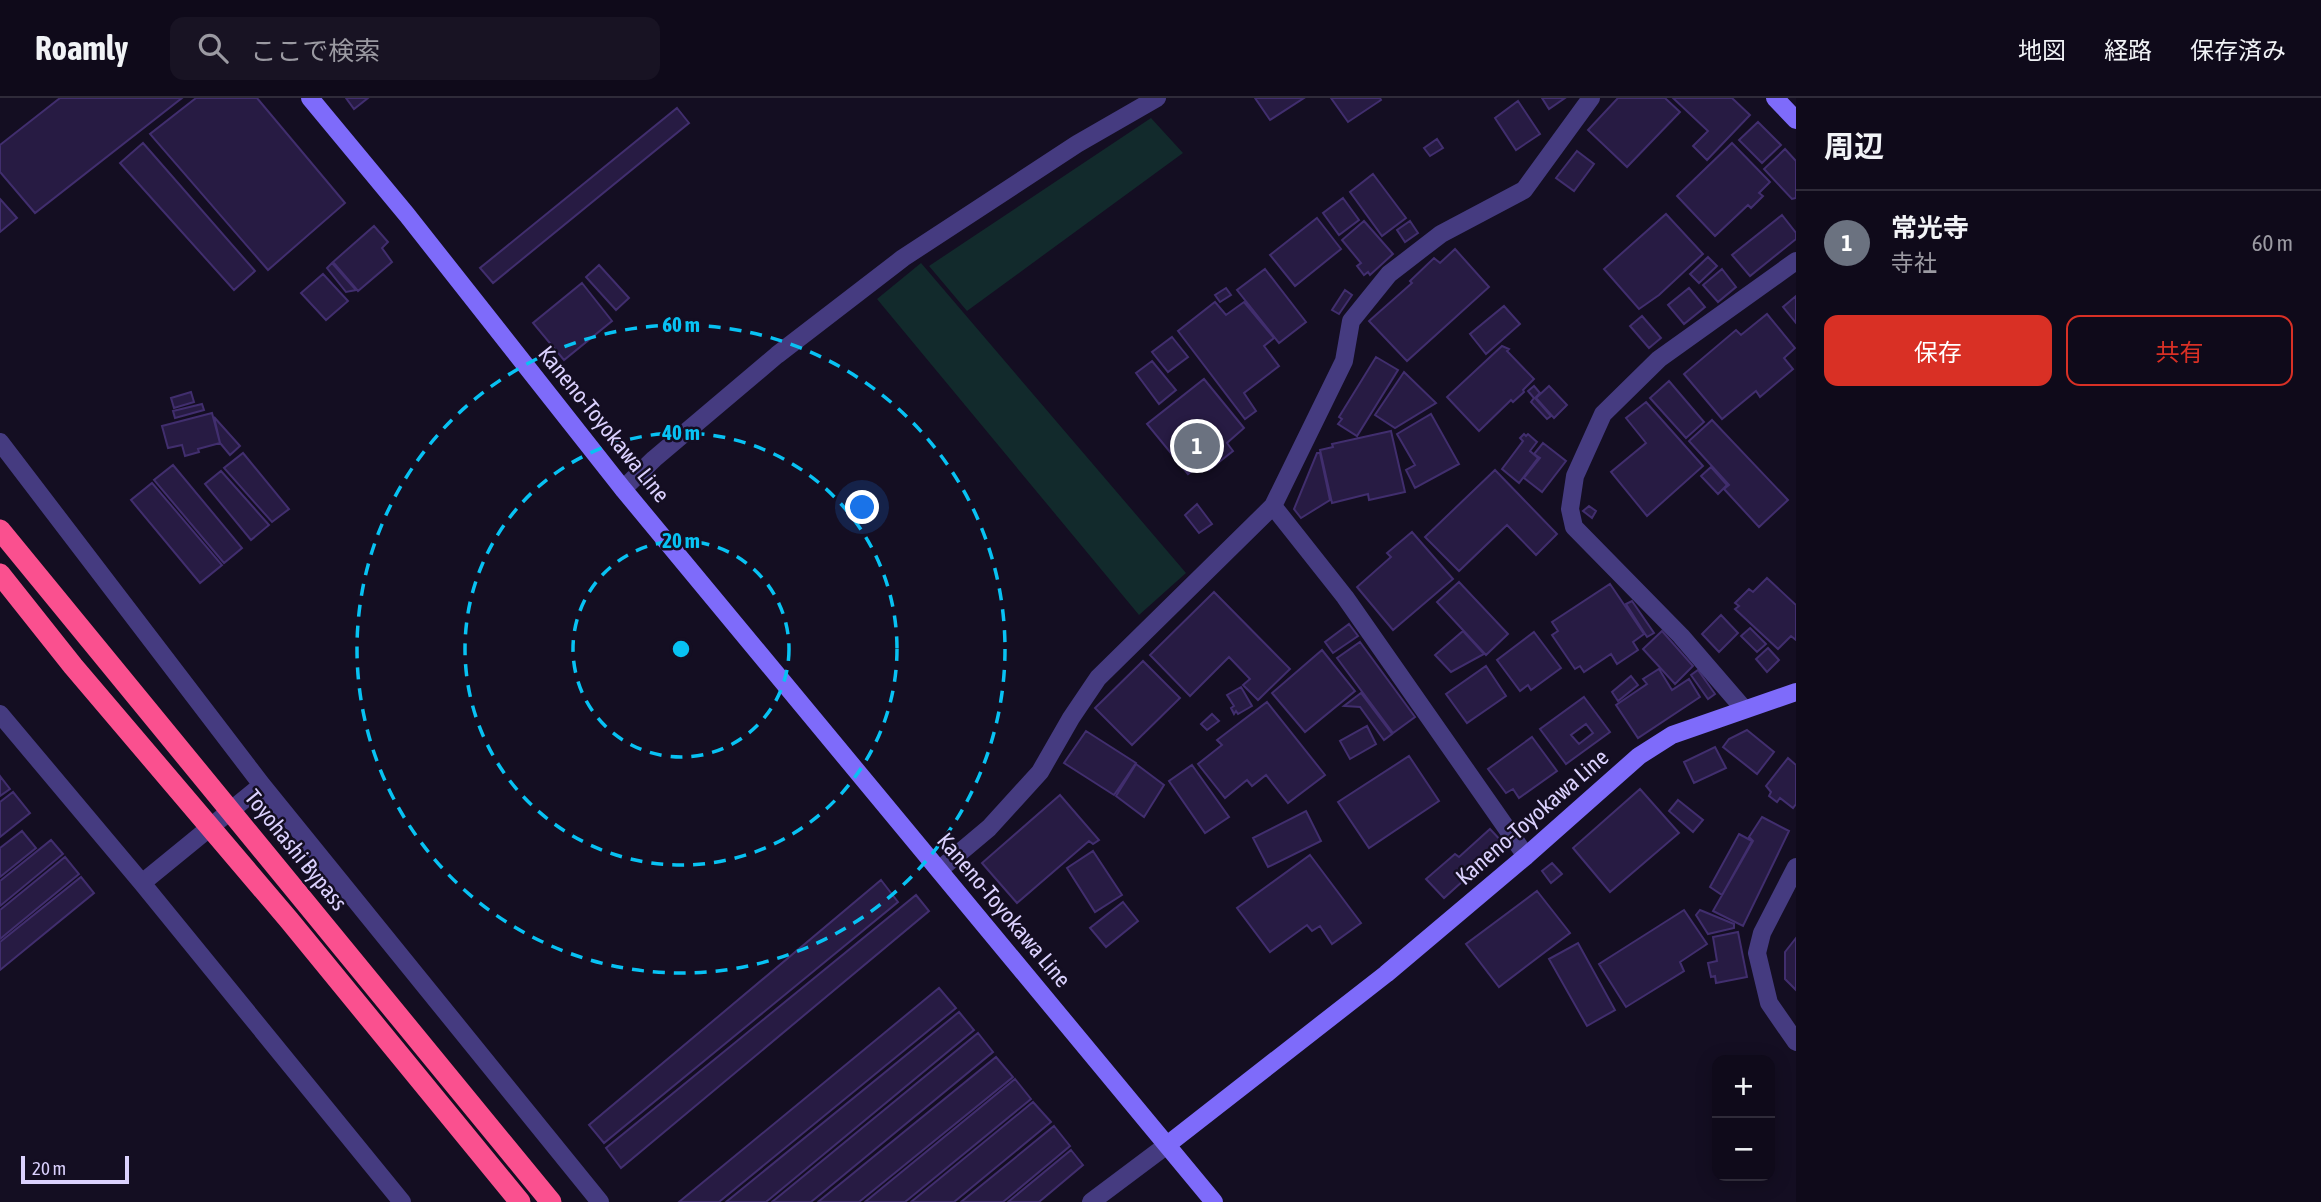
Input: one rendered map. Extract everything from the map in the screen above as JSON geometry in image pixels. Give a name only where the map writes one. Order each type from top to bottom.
[{"type":"highway","name":"Toyohashi Bypass","points":[[0,530],[551,1202]]},
{"type":"highway","points":[[0,574],[73,666],[289,920],[520,1202]]},
{"type":"main road","name":"Kaneno-Toyokawa Line","points":[[310,98],[407,215],[623,489],[1167,1145],[1386,974],[1639,756],[1672,735],[1795,694]]},
{"type":"main road","points":[[1774,98],[1796,120]]},
{"type":"main road","points":[[1167,1145],[1214,1202]]},
{"type":"street","points":[[623,489],[653,459],[777,355],[903,258],[1077,144],[1157,98]]},
{"type":"street","points":[[939,870],[989,828],[1040,772],[1098,678],[1273,506],[1344,361],[1351,321],[1389,274],[1441,234],[1524,190],[1591,98]]},
{"type":"street","points":[[1744,709],[1681,636],[1574,527],[1570,509],[1575,476],[1603,414],[1659,359],[1796,261]]},
{"type":"street","points":[[0,442],[262,785],[600,1202]]},
{"type":"street","points":[[1273,506],[1345,597],[1526,856]]},
{"type":"street","points":[[0,714],[142,883],[402,1202]]},
{"type":"street","points":[[142,883],[262,785]]},
{"type":"street","points":[[1796,867],[1762,933],[1757,953],[1769,1003],[1796,1042]]},
{"type":"street","points":[[1091,1202],[1167,1145]]},
{"type":"green space","points":[[1151,118],[1183,153],[967,311],[929,266]]},
{"type":"green space","points":[[921,263],[1186,573],[1139,615],[877,299]]},
{"type":"building","points":[[60,98],[182,98],[35,213],[0,172],[0,145]]},
{"type":"building","points":[[196,98],[257,98],[345,203],[268,270],[150,134]]},
{"type":"building","points":[[346,98],[368,98],[354,109]]},
{"type":"building","points":[[1255,98],[1304,98],[1270,120]]},
{"type":"building","points":[[1331,98],[1380,98],[1381,100],[1348,122]]},
{"type":"building","points":[[1542,98],[1565,98],[1549,109]]},
{"type":"building","points":[[1618,98],[1665,98],[1680,112],[1627,167],[1588,130]]},
{"type":"building","points":[[1673,98],[1732,98],[1750,115],[1707,160],[1693,146],[1708,131]]},
{"type":"building","points":[[1518,101],[1540,134],[1516,150],[1495,118]]},
{"type":"building","points":[[677,108],[689,123],[493,283],[480,268]]},
{"type":"building","points":[[1758,122],[1781,145],[1762,163],[1739,140]]},
{"type":"building","points":[[1437,139],[1443,148],[1430,156],[1424,148]]},
{"type":"building","points":[[143,143],[255,271],[234,290],[120,163]]},
{"type":"building","points":[[1732,143],[1770,182],[1759,193],[1763,196],[1751,208],[1748,205],[1715,236],[1677,196]]},
{"type":"building","points":[[1785,149],[1796,161],[1796,198],[1792,199],[1764,169]]},
{"type":"building","points":[[1577,151],[1594,164],[1574,191],[1556,178]]},
{"type":"building","points":[[1373,174],[1406,218],[1382,236],[1350,192]]},
{"type":"building","points":[[1343,198],[1359,220],[1339,235],[1323,213]]},
{"type":"building","points":[[0,199],[17,218],[0,232]]},
{"type":"building","points":[[1666,214],[1703,254],[1659,295],[1639,309],[1604,269]]},
{"type":"building","points":[[1782,215],[1796,233],[1796,239],[1750,276],[1732,255]]},
{"type":"building","points":[[1317,218],[1341,249],[1295,286],[1270,255]]},
{"type":"building","points":[[1364,221],[1393,254],[1370,275],[1368,272],[1364,275],[1357,266],[1361,263],[1342,240]]},
{"type":"building","points":[[1410,221],[1418,233],[1405,242],[1397,230]]},
{"type":"building","points":[[374,226],[388,242],[382,248],[392,262],[358,291],[333,262]]},
{"type":"building","points":[[1455,249],[1489,287],[1407,361],[1369,321],[1412,283],[1410,281],[1434,258],[1440,263]]},
{"type":"building","points":[[1708,257],[1717,266],[1699,283],[1690,274]]},
{"type":"building","points":[[332,263],[356,290],[346,292],[327,268]]},
{"type":"building","points":[[599,265],[629,298],[616,310],[586,277]]},
{"type":"building","points":[[1265,269],[1306,322],[1279,343],[1237,290]]},
{"type":"building","points":[[1722,269],[1736,287],[1718,302],[1703,285]]},
{"type":"building","points":[[323,274],[348,301],[326,320],[301,293]]},
{"type":"building","points":[[582,283],[612,321],[564,360],[533,323]]},
{"type":"building","points":[[1226,288],[1231,295],[1220,302],[1215,295]]},
{"type":"building","points":[[1689,288],[1705,307],[1684,324],[1668,305]]},
{"type":"building","points":[[1345,290],[1352,295],[1339,314],[1332,310]]},
{"type":"building","points":[[1796,296],[1796,323],[1783,307]]},
{"type":"building","points":[[1215,302],[1226,315],[1244,302],[1274,338],[1264,346],[1279,366],[1244,393],[1256,411],[1245,419],[1178,331]]},
{"type":"building","points":[[1504,306],[1520,324],[1486,354],[1470,334]]},
{"type":"building","points":[[1767,314],[1795,348],[1784,358],[1793,369],[1760,397],[1756,391],[1722,419],[1684,374],[1736,330],[1741,335]]},
{"type":"building","points":[[1642,316],[1661,338],[1649,348],[1630,326]]},
{"type":"building","points":[[1172,337],[1188,357],[1168,372],[1152,352]]},
{"type":"building","points":[[1502,346],[1509,349],[1507,351],[1534,379],[1524,392],[1513,402],[1511,400],[1479,431],[1447,397]]},
{"type":"building","points":[[1376,357],[1398,370],[1357,436],[1338,424],[1342,419],[1339,417]]},
{"type":"building","points":[[1152,361],[1176,390],[1159,404],[1136,373]]},
{"type":"building","points":[[1404,372],[1436,403],[1395,428],[1375,415]]},
{"type":"building","points":[[1204,379],[1244,428],[1227,443],[1233,451],[1209,470],[1202,463],[1188,474],[1147,424]]},
{"type":"building","points":[[1669,381],[1704,422],[1686,438],[1650,398]]},
{"type":"building","points":[[1534,386],[1540,393],[1535,398],[1551,416],[1547,419],[1531,402],[1534,398],[1528,391]]},
{"type":"building","points":[[1549,386],[1567,405],[1554,418],[1536,398]]},
{"type":"building","points":[[191,392],[194,402],[174,408],[171,398]]},
{"type":"building","points":[[1646,402],[1703,466],[1647,516],[1611,472],[1646,443],[1626,418]]},
{"type":"building","points":[[202,404],[204,410],[175,418],[173,411]]},
{"type":"building","points":[[212,413],[220,443],[185,456],[182,445],[168,448],[162,426]]},
{"type":"building","points":[[1431,414],[1459,464],[1415,488],[1406,470],[1415,465],[1397,434]]},
{"type":"building","points":[[214,417],[240,446],[230,455],[220,443]]},
{"type":"building","points":[[1712,420],[1788,500],[1759,527],[1724,489],[1729,485],[1689,441]]},
{"type":"building","points":[[1391,431],[1405,492],[1369,500],[1368,494],[1332,503],[1320,450],[1333,447],[1332,444]]},
{"type":"building","points":[[1524,434],[1537,442],[1530,451],[1538,458],[1519,483],[1502,469],[1523,441],[1520,438]]},
{"type":"building","points":[[1543,443],[1566,461],[1542,492],[1524,478],[1540,458],[1534,454]]},
{"type":"building","points":[[243,453],[289,509],[272,522],[224,468]]},
{"type":"building","points":[[1317,453],[1320,453],[1330,500],[1301,518],[1294,509]]},
{"type":"building","points":[[173,465],[242,548],[224,563],[154,480]]},
{"type":"building","points":[[1711,467],[1727,485],[1718,494],[1701,476]]},
{"type":"building","points":[[1495,470],[1557,534],[1536,555],[1507,525],[1459,571],[1425,537]]},
{"type":"building","points":[[221,471],[269,525],[251,540],[205,484]]},
{"type":"building","points":[[152,483],[222,565],[200,583],[131,500]]},
{"type":"building","points":[[1197,504],[1212,524],[1199,533],[1185,515]]},
{"type":"building","points":[[1589,506],[1596,511],[1592,518],[1583,511]]},
{"type":"building","points":[[1412,532],[1453,579],[1393,630],[1357,587],[1391,557],[1387,553]]},
{"type":"building","points":[[1767,578],[1796,605],[1796,640],[1791,636],[1778,649],[1735,609],[1739,606],[1735,603],[1749,589],[1753,592]]},
{"type":"building","points":[[1459,582],[1508,634],[1486,655],[1437,602]]},
{"type":"building","points":[[1610,584],[1644,634],[1633,642],[1638,650],[1617,664],[1611,654],[1584,672],[1580,666],[1575,669],[1552,635],[1558,631],[1552,622]]},
{"type":"building","points":[[1214,592],[1290,669],[1258,700],[1243,685],[1250,679],[1229,657],[1190,696],[1150,655]]},
{"type":"building","points":[[1632,601],[1654,633],[1647,637],[1626,604]]},
{"type":"building","points":[[1721,615],[1738,633],[1719,652],[1702,634]]},
{"type":"building","points":[[1349,624],[1358,636],[1333,653],[1325,642]]},
{"type":"building","points":[[1750,628],[1766,644],[1757,652],[1741,636]]},
{"type":"building","points":[[1463,631],[1484,654],[1451,672],[1435,655]]},
{"type":"building","points":[[1662,631],[1693,666],[1675,684],[1643,649]]},
{"type":"building","points":[[1534,632],[1561,668],[1531,690],[1528,685],[1520,691],[1497,660]]},
{"type":"building","points":[[1360,642],[1415,717],[1393,733],[1337,658]]},
{"type":"building","points":[[1768,648],[1779,660],[1767,672],[1756,659]]},
{"type":"building","points":[[1322,650],[1355,691],[1305,732],[1272,693]]},
{"type":"building","points":[[1143,661],[1180,698],[1132,745],[1095,708]]},
{"type":"building","points":[[1486,666],[1506,696],[1467,723],[1446,694]]},
{"type":"building","points":[[1659,669],[1672,690],[1689,679],[1700,697],[1638,738],[1616,705],[1647,684],[1643,679]]},
{"type":"building","points":[[1698,670],[1715,694],[1708,699],[1691,675]]},
{"type":"building","points":[[1631,676],[1638,685],[1618,701],[1612,692]]},
{"type":"building","points":[[1241,687],[1252,706],[1234,714],[1231,708],[1234,706],[1227,695]]},
{"type":"building","points":[[1361,693],[1392,734],[1384,740],[1360,707],[1344,706]]},
{"type":"building","points":[[1584,697],[1610,732],[1566,764],[1540,729]],"holes":[[[1586,724],[1593,733],[1579,744],[1571,735]]]},
{"type":"building","points":[[1267,702],[1325,775],[1288,803],[1266,775],[1252,786],[1247,780],[1225,798],[1198,764],[1222,745],[1217,740]]},
{"type":"building","points":[[1212,714],[1219,721],[1207,730],[1201,724]]},
{"type":"building","points":[[1367,726],[1376,744],[1350,759],[1340,741]]},
{"type":"building","points":[[1747,730],[1774,752],[1757,774],[1723,747],[1729,739]]},
{"type":"building","points":[[1086,731],[1136,763],[1114,795],[1064,763]]},
{"type":"building","points":[[1532,737],[1557,771],[1519,798],[1513,789],[1506,793],[1488,769]]},
{"type":"building","points":[[1715,747],[1726,768],[1694,783],[1684,762]]},
{"type":"building","points":[[1409,756],[1439,801],[1369,848],[1338,802]]},
{"type":"building","points":[[1788,758],[1796,765],[1796,804],[1793,808],[1780,798],[1777,802],[1769,796],[1771,792],[1766,786]]},
{"type":"building","points":[[1136,764],[1164,785],[1144,817],[1116,796]]},
{"type":"building","points":[[1192,765],[1229,817],[1205,833],[1169,781]]},
{"type":"building","points":[[0,776],[10,789],[0,796]]},
{"type":"building","points":[[1640,789],[1679,833],[1610,892],[1573,848]]},
{"type":"building","points":[[13,792],[30,813],[0,837],[0,802]]},
{"type":"building","points":[[1060,795],[1099,840],[1093,844],[1089,841],[1017,903],[982,863]]},
{"type":"building","points":[[1678,800],[1703,820],[1693,832],[1669,811]]},
{"type":"building","points":[[1306,811],[1321,841],[1268,867],[1253,838]]},
{"type":"building","points":[[1762,817],[1789,831],[1743,926],[1713,911],[1753,841],[1749,837]]},
{"type":"building","points":[[1490,829],[1504,844],[1444,898],[1426,879],[1455,854],[1459,857]]},
{"type":"building","points":[[22,831],[36,848],[0,877],[0,848]]},
{"type":"building","points":[[1739,834],[1752,841],[1722,895],[1710,887]]},
{"type":"building","points":[[51,840],[63,854],[0,906],[0,881]]},
{"type":"building","points":[[1093,851],[1122,895],[1095,912],[1067,868]]},
{"type":"building","points":[[1310,855],[1361,923],[1332,944],[1320,926],[1312,931],[1307,925],[1270,952],[1237,908]]},
{"type":"building","points":[[65,857],[79,874],[0,939],[0,910]]},
{"type":"building","points":[[1552,863],[1562,874],[1551,883],[1542,871]]},
{"type":"building","points":[[81,877],[94,893],[0,970],[0,942]]},
{"type":"building","points":[[881,880],[898,902],[604,1143],[589,1125]]},
{"type":"building","points":[[1537,891],[1570,933],[1499,987],[1466,944]]},
{"type":"building","points":[[916,895],[929,911],[621,1168],[606,1148]]},
{"type":"building","points":[[1123,902],[1138,921],[1106,947],[1090,928]]},
{"type":"building","points":[[1684,910],[1707,944],[1680,962],[1684,971],[1626,1007],[1599,964]]},
{"type":"building","points":[[1700,910],[1734,924],[1734,928],[1708,934],[1696,915]]},
{"type":"building","points":[[1738,932],[1747,977],[1716,983],[1715,976],[1711,977],[1708,963],[1717,961],[1713,937]]},
{"type":"building","points":[[1796,938],[1796,990],[1785,979],[1785,952]]},
{"type":"building","points":[[1578,943],[1615,1010],[1587,1026],[1549,959]]},
{"type":"building","points":[[939,988],[956,1008],[719,1202],[679,1202]]},
{"type":"building","points":[[959,1012],[974,1030],[766,1202],[726,1202]]},
{"type":"building","points":[[978,1033],[993,1052],[811,1202],[772,1202]]},
{"type":"building","points":[[996,1057],[1013,1077],[859,1202],[818,1202]]},
{"type":"building","points":[[1015,1079],[1031,1099],[905,1202],[865,1202]]},
{"type":"building","points":[[1033,1102],[1051,1122],[954,1202],[911,1202]]},
{"type":"building","points":[[1054,1126],[1070,1146],[1003,1202],[961,1202]]},
{"type":"building","points":[[1071,1150],[1083,1165],[1039,1202],[1008,1202]]},
{"type":"place","name":"常光寺","points":[[1197,446]]}]
